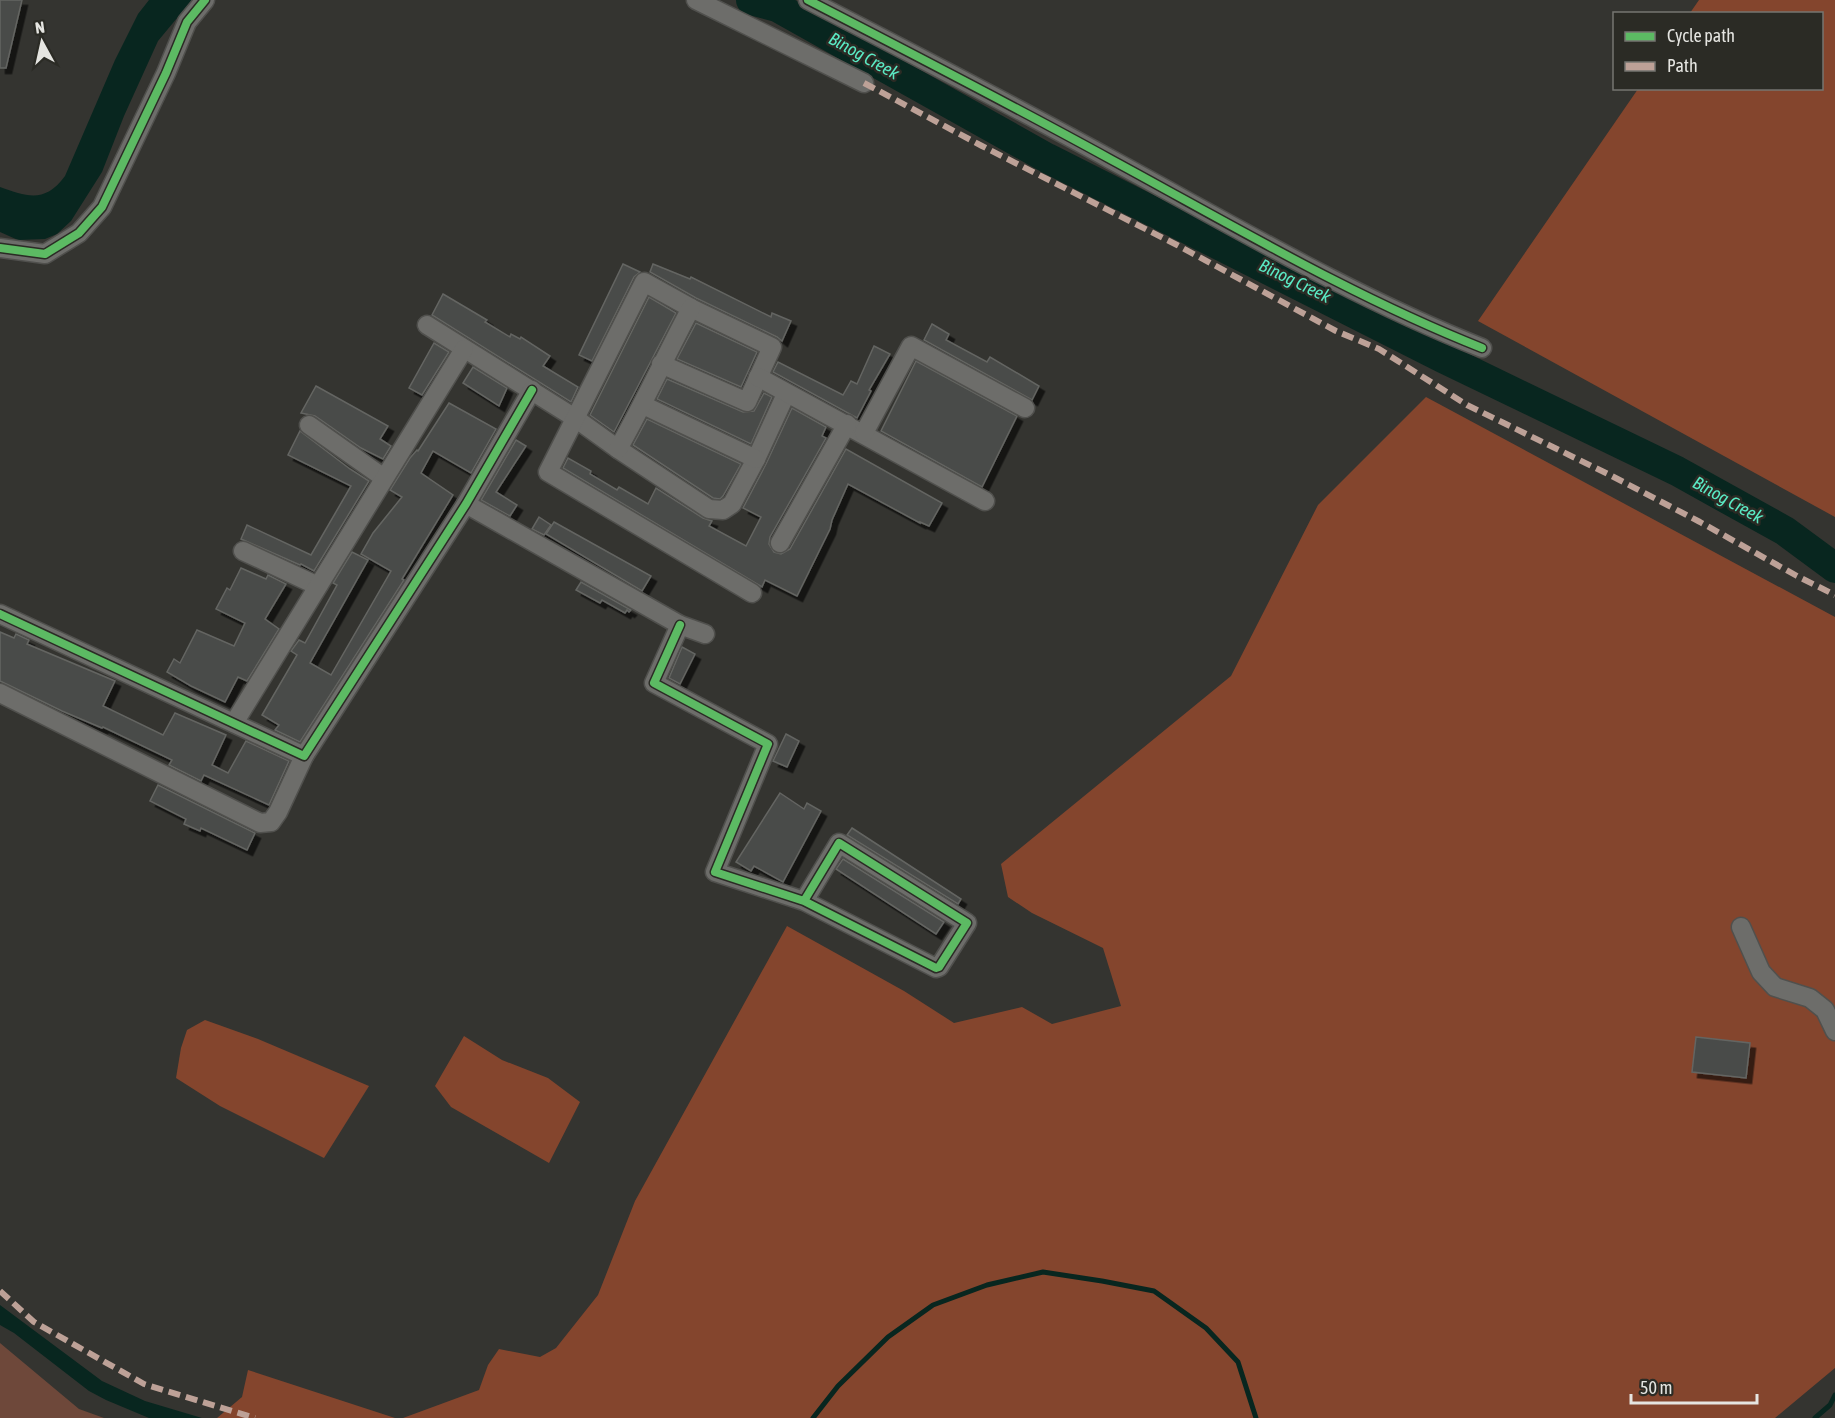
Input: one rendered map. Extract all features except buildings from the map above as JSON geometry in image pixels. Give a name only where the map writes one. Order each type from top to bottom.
[{"type":"street","points":[[0,248],[45,254],[79,233],[102,207],[166,73],[187,22],[205,0]]},
{"type":"street","points":[[696,0],[864,83]]},
{"type":"street","points":[[808,0],[1420,324],[1482,348]]},
{"type":"street","points":[[661,364],[747,402],[772,347],[644,282],[548,472],[752,593]]},
{"type":"street","points":[[618,449],[692,308]]},
{"type":"street","points":[[427,325],[575,418],[709,509],[723,510],[732,504],[786,394]]},
{"type":"street","points":[[864,434],[911,346],[1025,408]]},
{"type":"street","points":[[234,723],[464,349]]},
{"type":"street","points":[[758,377],[985,501]]},
{"type":"street","points":[[0,693],[260,823],[271,822],[304,756],[466,504],[531,390]]},
{"type":"street","points":[[643,405],[756,459]]},
{"type":"street","points":[[780,543],[847,424]]},
{"type":"street","points":[[309,425],[384,478]]},
{"type":"street","points":[[466,504],[680,625],[705,634]]},
{"type":"street","points":[[243,551],[318,586]]},
{"type":"street","points":[[0,614],[304,756]]},
{"type":"street","points":[[680,625],[654,683],[768,744],[715,872],[804,901],[936,968],[939,967],[967,923],[839,843],[804,901]]},
{"type":"street","points":[[1741,927],[1761,972],[1775,987],[1809,998],[1825,1010],[1835,1031]]},
{"type":"shaded area","points":[[1699,0],[1835,0],[1835,517],[1478,321],[1637,90],[1823,90],[1823,12],[1691,12]]},
{"type":"shaded area","points":[[1426,397],[1835,617],[1835,1368],[1775,1418],[403,1418],[479,1390],[488,1365],[499,1349],[540,1357],[556,1348],[598,1295],[635,1201],[787,926],[904,991],[954,1023],[1022,1007],[1052,1024],[1121,1006],[1103,948],[1032,913],[1008,897],[1001,864],[1231,676],[1318,505]]},
{"type":"shaded area","points":[[205,1020],[258,1039],[369,1086],[324,1158],[220,1106],[176,1078],[181,1048],[187,1030]]},
{"type":"shaded area","points":[[464,1036],[502,1060],[548,1078],[580,1102],[549,1163],[451,1107],[435,1086]]},
{"type":"shaded area","points":[[0,1343],[79,1409],[104,1418],[0,1418]]},
{"type":"shaded area","points":[[248,1370],[395,1418],[217,1418],[242,1397]]},
{"type":"water","points":[[149,0],[192,0],[158,41],[102,172],[71,221],[57,234],[45,239],[18,240],[0,232],[0,187],[28,195],[43,194],[58,185],[65,176],[115,60],[138,14]]},
{"type":"water","points":[[0,1305],[102,1381],[145,1401],[202,1418],[149,1418],[89,1391],[14,1333],[0,1325]]},
{"type":"waterway","name":"Binog Creek","points":[[751,0],[777,7],[1047,158],[1443,358],[1677,471],[1785,531],[1835,568]]},
{"type":"waterway","points":[[813,1418],[838,1386],[888,1337],[933,1305],[987,1285],[1043,1272],[1154,1291],[1206,1328],[1238,1362],[1256,1418]]},
{"type":"waterway","points":[[1815,1418],[1830,1405],[1835,1395]]},
{"type":"marked path","points":[[864,83],[1177,245],[1336,331],[1379,349],[1467,405],[1610,475],[1835,595]]},
{"type":"marked path","points":[[0,1291],[34,1322],[144,1384],[255,1418]]},
{"type":"cycle path","points":[[0,248],[45,254],[79,233],[102,207],[166,73],[187,22],[205,0]]},
{"type":"cycle path","points":[[808,0],[1035,118],[1340,283],[1482,348]]},
{"type":"cycle path","points":[[0,614],[304,756],[466,504],[532,390]]},
{"type":"cycle path","points":[[680,625],[654,683],[768,744],[715,872],[804,901],[839,843],[967,923],[939,967],[936,968],[804,901]]}]
